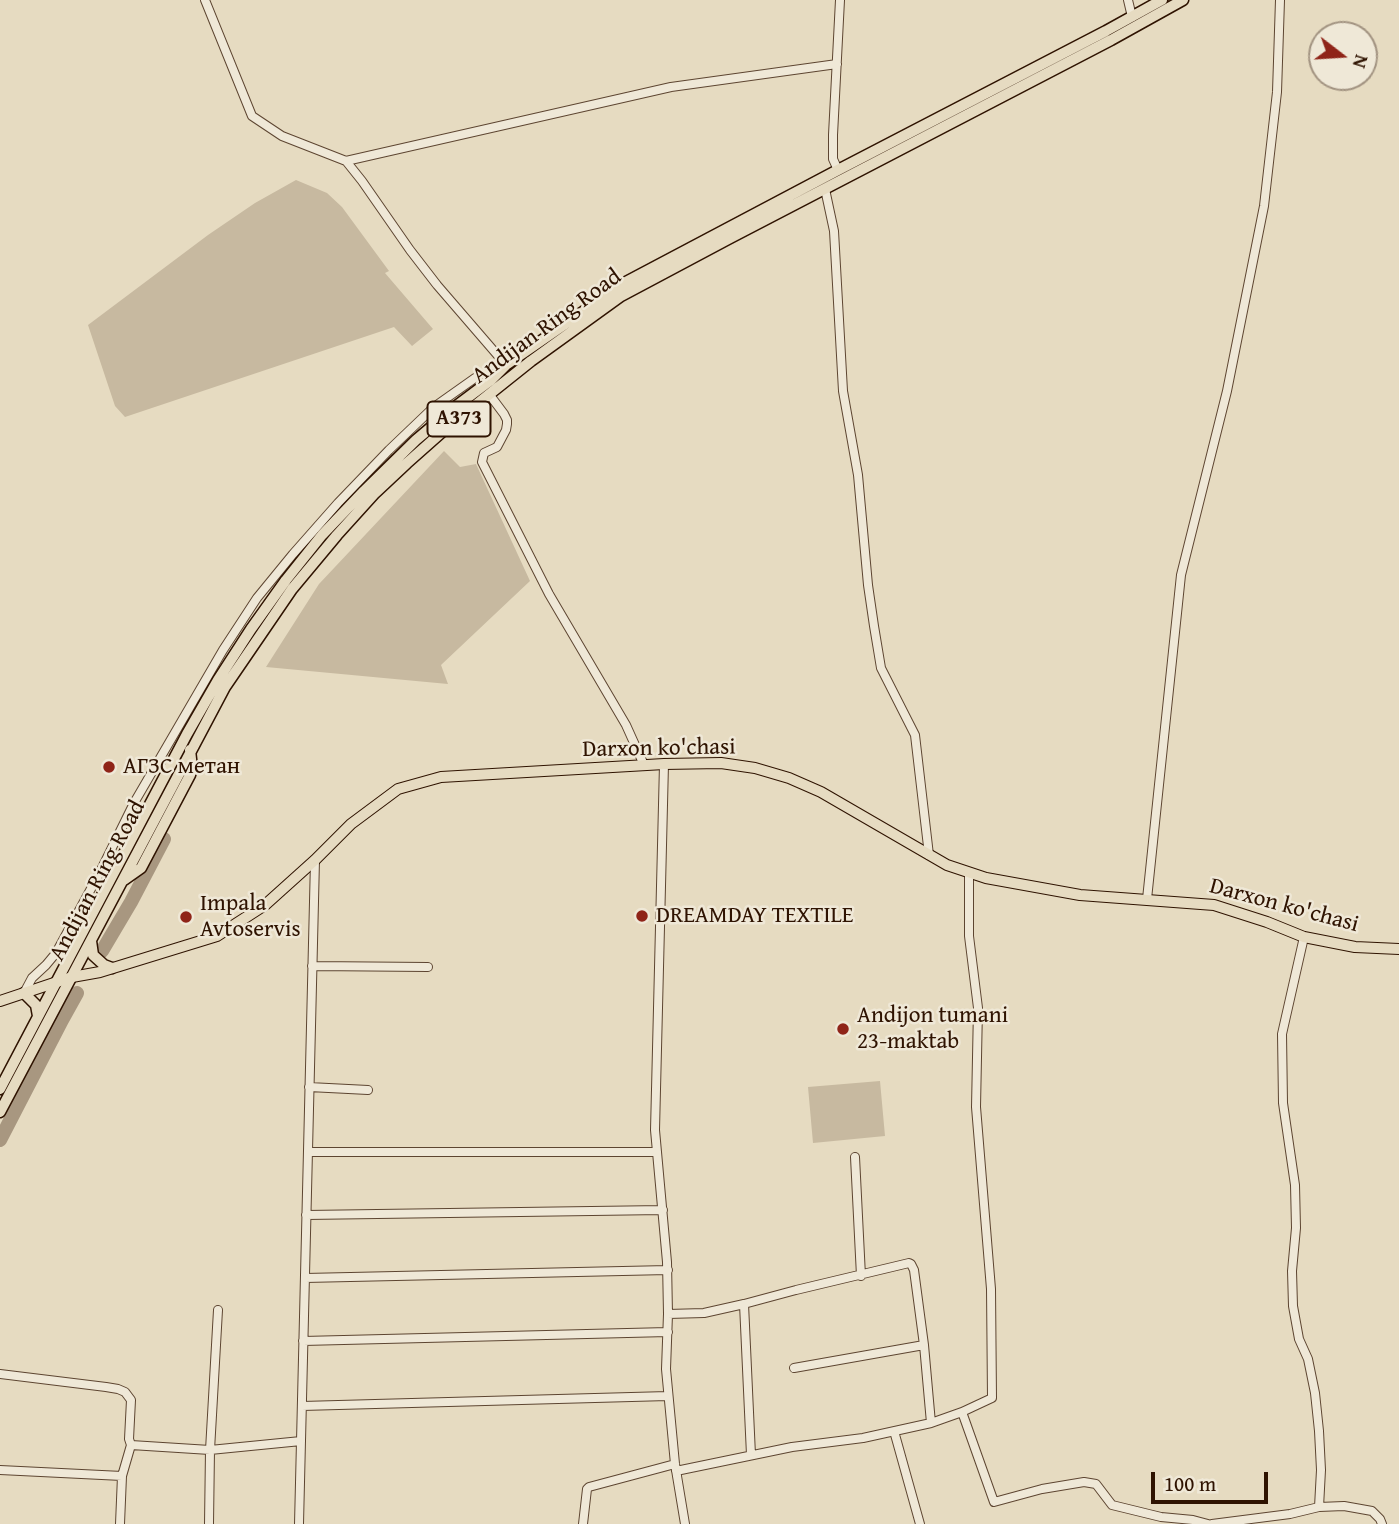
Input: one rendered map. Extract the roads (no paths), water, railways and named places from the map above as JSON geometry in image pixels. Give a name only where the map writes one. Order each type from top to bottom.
[{"type":"highway","name":"Andijan Ring Road","points":[[0,1112],[91,941],[116,880],[171,764],[218,680],[286,580],[322,535],[416,440],[506,365],[626,282],[1162,0]]},
{"type":"highway","name":"Andijan Ring Road","points":[[0,1089],[56,982],[225,687],[292,589],[375,493],[407,463],[556,341],[621,296],[1111,40],[1182,0]]},
{"type":"highway","points":[[475,378],[491,380]]},
{"type":"highway","points":[[159,761],[171,764]]},
{"type":"highway","points":[[99,874],[116,880]]},
{"type":"highway","points":[[91,941],[93,955],[112,968]]},
{"type":"highway","points":[[24,993],[36,1005],[38,1016]]},
{"type":"main road","name":"Darxon ko'chasi","points":[[0,1001],[72,977],[112,968],[217,936],[265,905],[351,824],[398,789],[441,777],[664,764],[721,763],[755,768],[789,778],[821,792],[947,865],[986,878],[1080,895],[1214,905],[1304,937],[1355,947],[1399,949]]},
{"type":"street","points":[[205,0],[251,116],[282,136],[346,161],[424,267],[506,365]]},
{"type":"street","points":[[838,170],[832,159],[839,0]]},
{"type":"street","points":[[1128,0],[1132,17]]},
{"type":"street","points":[[1147,899],[1181,575],[1227,391],[1264,205],[1277,92],[1280,0]]},
{"type":"street","points":[[346,161],[671,87],[836,64]]},
{"type":"street","points":[[825,189],[834,232],[844,391],[858,475],[874,626],[881,668],[915,734],[929,855]]},
{"type":"street","points":[[24,993],[32,978],[56,953],[134,803],[250,608],[338,503],[433,407],[475,378]]},
{"type":"street","points":[[489,394],[507,424],[496,447],[484,453],[482,462],[549,594],[626,724],[644,765]]},
{"type":"street","points":[[664,764],[656,1119],[668,1270],[666,1369],[675,1467],[685,1524]]},
{"type":"street","points":[[299,1524],[315,860]]},
{"type":"street","points":[[583,1524],[589,1487],[675,1467],[863,1438],[931,1423],[992,1398],[991,1289],[976,1107],[978,1008],[968,936],[969,873]]},
{"type":"street","points":[[1304,937],[1282,1034],[1283,1095],[1295,1185],[1293,1306],[1299,1339],[1308,1359],[1315,1393],[1320,1444],[1319,1507]]},
{"type":"street","points":[[312,965],[428,967]]},
{"type":"street","points":[[309,1087],[368,1090]]},
{"type":"street","points":[[308,1152],[657,1152]]},
{"type":"street","points":[[855,1157],[862,1276]]},
{"type":"street","points":[[306,1215],[663,1210]]},
{"type":"street","points":[[668,1314],[704,1313],[911,1264],[914,1269],[924,1345],[931,1423]]},
{"type":"street","points":[[305,1279],[668,1270]]},
{"type":"street","points":[[744,1304],[751,1455]]},
{"type":"street","points":[[209,1524],[210,1450],[218,1310]]},
{"type":"street","points":[[303,1341],[668,1332]]},
{"type":"street","points":[[794,1368],[924,1345]]},
{"type":"street","points":[[0,1374],[106,1387],[125,1392],[131,1400],[131,1445],[122,1476],[120,1524]]},
{"type":"street","points":[[302,1406],[668,1396]]},
{"type":"street","points":[[961,1412],[994,1502],[1042,1489],[1084,1482],[1096,1484],[1112,1506],[1210,1524],[1290,1514],[1319,1507],[1344,1506],[1372,1511],[1382,1524]]},
{"type":"street","points":[[894,1431],[920,1524]]},
{"type":"street","points":[[131,1445],[210,1450],[301,1441]]},
{"type":"street","points":[[0,1470],[122,1476]]},
{"type":"waterway","points":[[102,951],[164,839]]},
{"type":"waterway","points":[[0,1140],[77,993]]},
{"type":"place","name":"АГЗС метан","points":[[109,767]]},
{"type":"place","name":"DREAMDAY TEXTILE","points":[[642,916]]},
{"type":"place","name":"Impala Avtoservis","points":[[186,917]]},
{"type":"place","name":"Andijon tumani 23-maktab","points":[[843,1029]]}]
